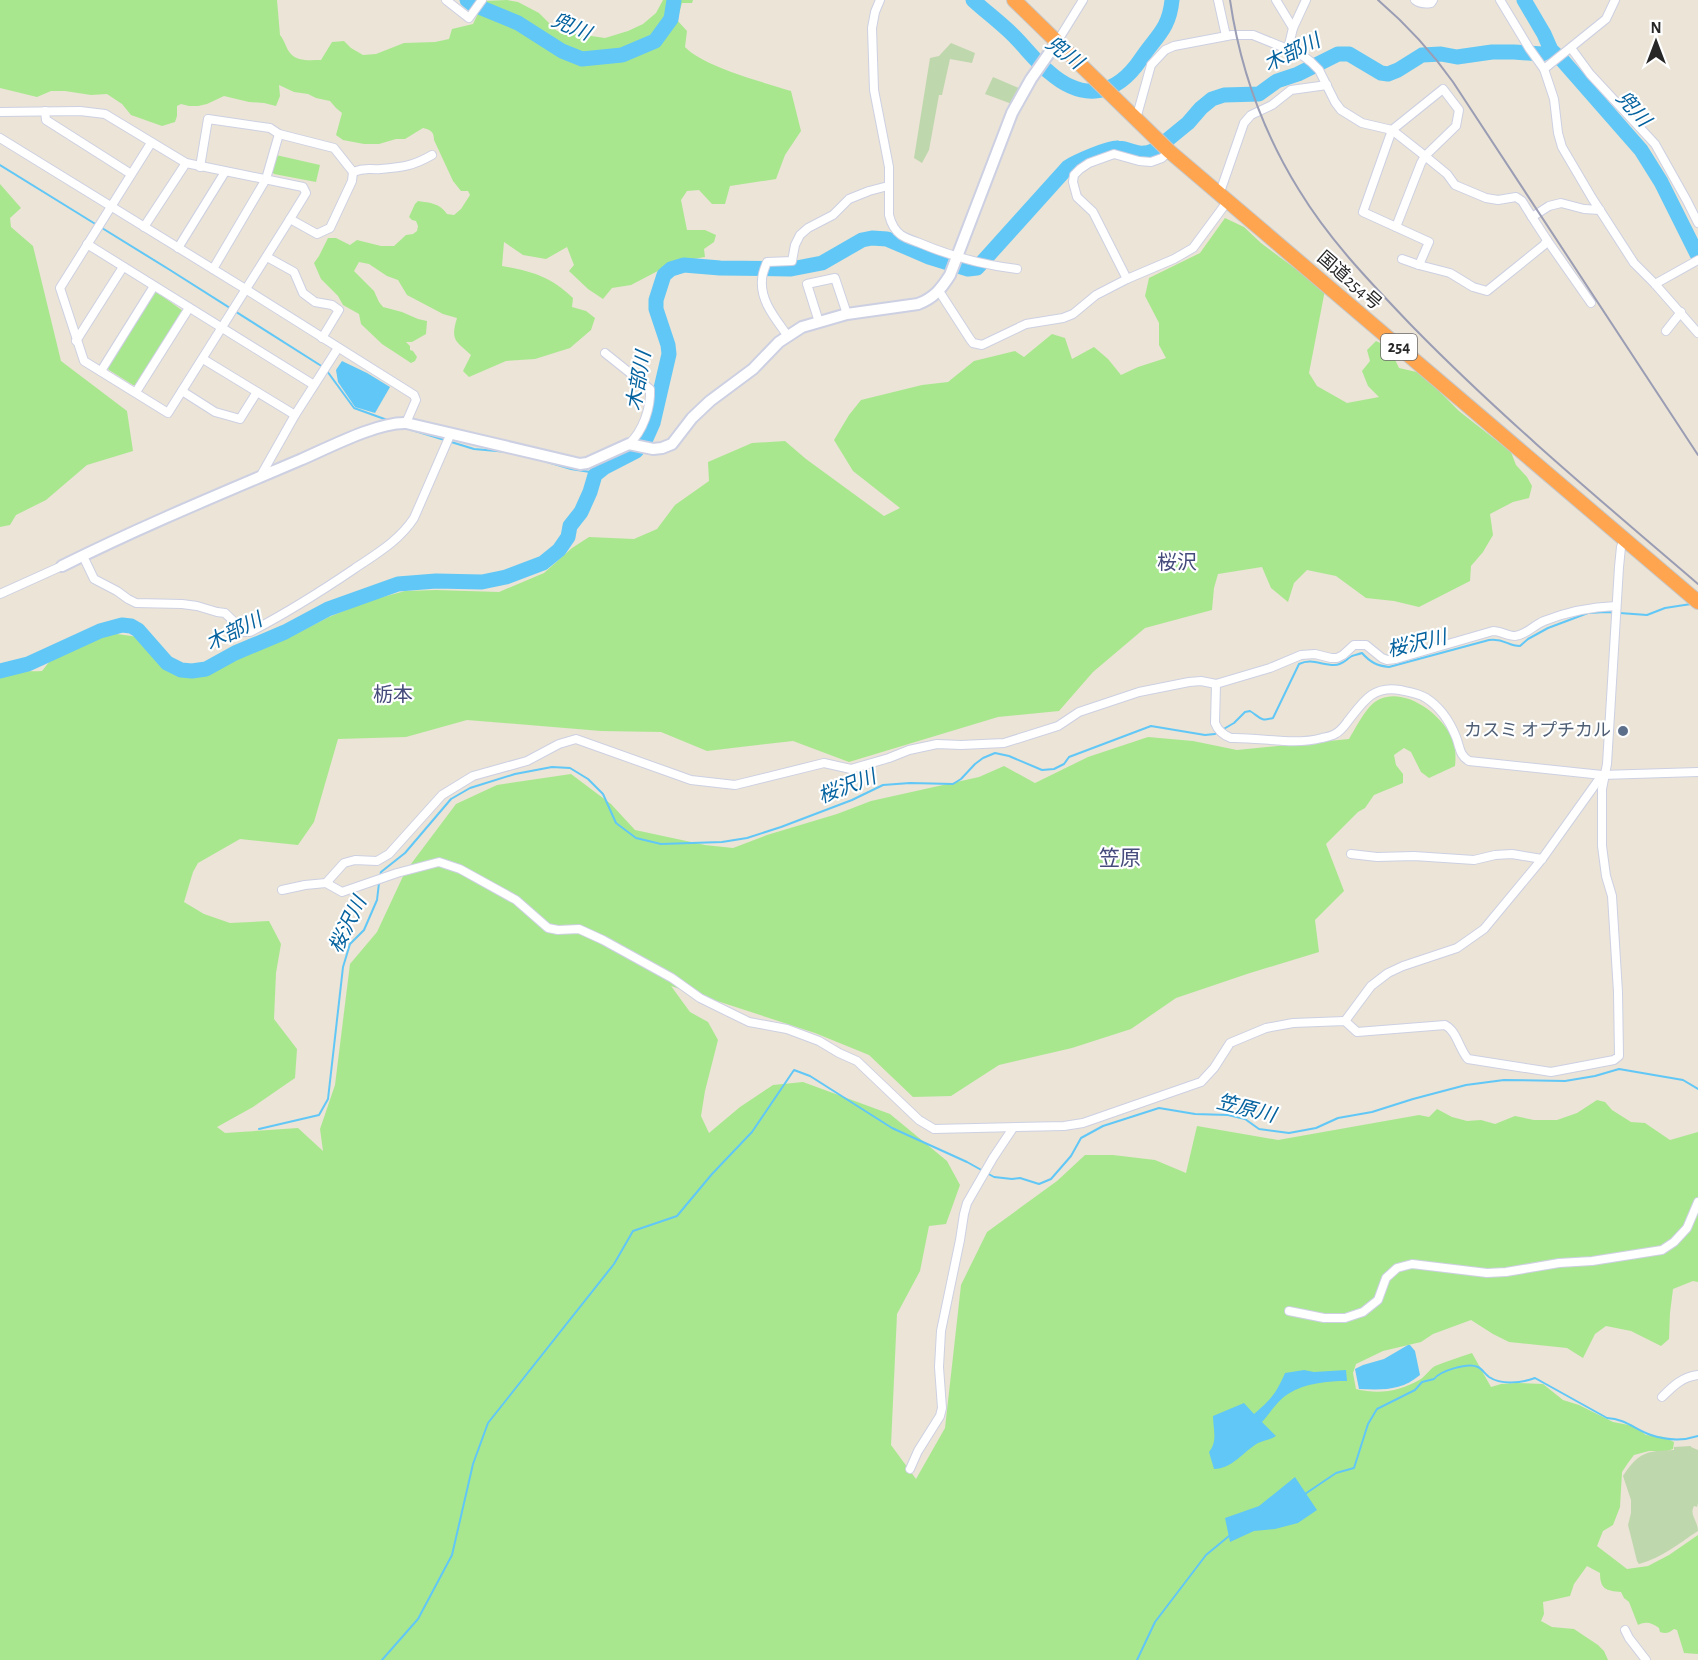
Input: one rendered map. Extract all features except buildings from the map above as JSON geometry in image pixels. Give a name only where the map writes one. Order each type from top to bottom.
[{"type":"highway","name":"国道254号","points":[[1014,0],[1169,151],[1695,600]]},
{"type":"street","points":[[447,0],[469,18],[482,0]]},
{"type":"street","points":[[880,0],[874,12],[872,28],[874,90],[889,167],[889,215],[895,229],[907,238],[957,257],[1017,270]]},
{"type":"street","points":[[629,444],[653,449],[672,444],[710,401],[753,369],[778,342],[802,327],[846,314],[918,304],[939,291],[957,257],[1012,113],[1031,79],[1083,0]]},
{"type":"street","points":[[1218,0],[1226,36]]},
{"type":"street","points":[[1276,0],[1293,28]]},
{"type":"street","points":[[1288,49],[1293,28],[1306,0]]},
{"type":"street","points":[[1415,0],[1419,3],[1431,3],[1433,0]]},
{"type":"street","points":[[1500,0],[1536,59],[1545,68],[1554,99],[1562,147],[1634,263],[1698,333]]},
{"type":"street","points":[[1545,68],[1606,19],[1615,0]]},
{"type":"street","points":[[1136,119],[1151,65],[1164,50],[1174,46],[1240,34],[1253,35],[1288,49],[1302,55],[1319,70],[1335,102],[1350,116],[1362,123],[1392,130],[1447,174],[1455,184],[1486,198],[1498,200],[1516,198],[1522,201],[1591,303]]},
{"type":"street","points":[[1569,50],[1655,144],[1698,223]]},
{"type":"street","points":[[939,291],[970,339],[982,345],[1026,324],[1063,318],[1073,314],[1096,295],[1193,248],[1223,198],[1244,123],[1251,115],[1272,105],[1291,90],[1327,85]]},
{"type":"street","points":[[1396,226],[1425,156],[1455,126],[1459,110],[1443,89],[1392,130],[1363,212],[1429,242],[1419,265]]},
{"type":"street","points":[[45,111],[46,120],[131,174]]},
{"type":"street","points":[[0,112],[80,111],[105,114],[186,163],[303,187],[306,193],[168,413],[84,361],[60,288],[151,143]]},
{"type":"street","points":[[200,167],[208,119],[270,128],[279,134],[334,148],[353,172],[352,181],[330,228],[317,234],[290,219]]},
{"type":"street","points":[[213,269],[266,179],[279,134]]},
{"type":"street","points":[[0,138],[414,395],[416,400],[406,423]]},
{"type":"street","points":[[1126,279],[1093,212],[1077,197],[1072,182],[1074,175],[1089,163],[1114,154],[1151,162],[1162,158],[1169,151]]},
{"type":"street","points":[[353,172],[362,168],[377,170],[405,167],[414,165],[432,155]]},
{"type":"street","points":[[144,227],[186,163]]},
{"type":"street","points":[[178,248],[225,171]]},
{"type":"street","points":[[787,335],[769,310],[764,294],[762,280],[767,262],[792,261],[795,245],[807,228],[833,215],[849,199],[888,186]]},
{"type":"street","points":[[1532,217],[1549,206],[1561,203],[1584,209],[1600,210]]},
{"type":"street","points":[[1402,259],[1450,273],[1473,287],[1487,291],[1544,245],[1547,240]]},
{"type":"street","points":[[87,244],[314,385]]},
{"type":"street","points":[[267,257],[294,272],[303,293],[315,303],[332,305],[339,310],[322,338]]},
{"type":"street","points":[[1654,284],[1698,260]]},
{"type":"street","points":[[76,341],[123,267]]},
{"type":"street","points":[[819,322],[807,284],[835,278],[846,314]]},
{"type":"street","points":[[101,371],[154,285]]},
{"type":"street","points":[[136,393],[189,308]]},
{"type":"street","points":[[1666,331],[1680,312]]},
{"type":"street","points":[[260,477],[295,415],[338,348]]},
{"type":"street","points":[[0,594],[150,524],[383,426],[396,423],[451,433],[580,464],[587,463],[629,444],[636,438],[647,412],[650,388],[605,353]]},
{"type":"street","points":[[203,359],[295,415]]},
{"type":"street","points":[[182,391],[215,412],[240,419],[256,393]]},
{"type":"street","points":[[83,556],[94,579],[136,603],[197,606],[225,613],[245,632],[250,632],[318,594],[394,542],[414,518],[451,433]]},
{"type":"street","points":[[282,890],[326,883],[342,892],[439,862],[460,869],[516,900],[548,928],[579,930],[595,936],[672,978],[700,998],[749,1022],[787,1029],[819,1041],[857,1061],[919,1120],[934,1129],[1073,1125],[1201,1082],[1214,1068],[1230,1043],[1266,1028],[1293,1023],[1345,1022],[1357,1032],[1445,1025],[1452,1029],[1463,1054],[1468,1059],[1551,1072],[1614,1060],[1619,1056],[1618,992],[1612,896],[1606,876],[1602,846],[1602,789],[1621,547],[1624,538]]},
{"type":"street","points":[[326,883],[344,863],[355,860],[377,861],[388,854],[442,795],[473,776],[527,761],[559,744],[576,739],[691,780],[735,785],[824,763],[851,769],[909,750],[937,744],[961,746],[1004,743],[1058,726],[1079,712],[1139,692],[1189,682],[1201,681],[1216,684],[1270,668],[1301,655],[1315,654],[1337,658],[1354,645],[1360,644],[1366,645],[1382,658],[1396,659],[1493,631],[1517,636],[1541,622],[1592,607],[1616,611]]},
{"type":"street","points":[[1216,684],[1216,728],[1231,738],[1295,741],[1323,738],[1341,729],[1368,696],[1378,691],[1395,689],[1422,696],[1432,703],[1445,716],[1457,739],[1461,754],[1469,761],[1604,775],[1698,772]]},
{"type":"street","points":[[1345,1022],[1371,987],[1388,973],[1457,948],[1484,929],[1542,859],[1604,775]]},
{"type":"street","points":[[1351,854],[1474,860],[1512,854],[1542,859]]},
{"type":"street","points":[[910,1469],[942,1408],[939,1367],[941,1331],[964,1214],[993,1158],[1013,1128]]},
{"type":"street","points":[[1289,1311],[1324,1318],[1345,1318],[1363,1312],[1378,1300],[1386,1278],[1397,1268],[1412,1264],[1487,1273],[1506,1272],[1662,1250],[1674,1242],[1687,1228],[1698,1202]]},
{"type":"street","points":[[1662,1397],[1675,1384],[1688,1376],[1698,1375]]},
{"type":"street","points":[[1625,1630],[1646,1660]]},
{"type":"green space","points":[[0,0],[277,0],[280,35],[289,51],[296,58],[321,60],[332,42],[344,41],[363,55],[376,54],[404,43],[449,39],[452,29],[473,24],[484,1],[518,2],[539,13],[557,31],[605,38],[643,24],[656,13],[663,0],[693,0],[692,3],[682,3],[677,20],[687,31],[685,47],[720,67],[791,91],[801,131],[785,155],[776,179],[730,186],[725,204],[712,204],[699,190],[687,191],[681,200],[687,230],[705,230],[716,235],[714,242],[704,249],[705,257],[675,262],[631,285],[612,288],[603,299],[588,289],[569,271],[574,265],[567,247],[546,259],[523,255],[504,242],[502,266],[523,270],[549,280],[573,298],[572,307],[586,311],[595,318],[591,330],[570,348],[535,359],[506,361],[469,377],[463,371],[471,355],[454,336],[457,318],[443,314],[407,295],[398,280],[387,276],[369,264],[359,262],[354,271],[374,291],[383,307],[427,321],[426,334],[412,342],[406,342],[417,357],[411,363],[382,344],[361,324],[359,314],[343,305],[338,296],[321,279],[314,263],[328,238],[336,238],[350,245],[357,240],[381,246],[394,246],[406,235],[417,231],[416,221],[409,217],[418,201],[438,206],[447,214],[454,215],[461,209],[470,195],[468,191],[461,191],[453,181],[431,132],[423,128],[405,139],[379,144],[343,140],[336,135],[342,113],[330,101],[294,92],[279,85],[280,96],[276,106],[224,96],[198,106],[181,104],[177,106],[175,122],[162,126],[131,115],[122,104],[107,94],[91,95],[51,91],[37,97],[0,88]]},
{"type":"green space","points":[[951,43],[975,53],[972,63],[950,59],[942,95],[939,95],[929,150],[922,163],[914,158],[930,58],[939,56]]},
{"type":"green space","points":[[993,77],[1021,89],[1012,104],[985,94]]},
{"type":"green space","points":[[276,155],[320,165],[316,182],[274,174],[271,171]]},
{"type":"green space","points":[[0,184],[21,208],[10,218],[11,227],[33,246],[61,361],[127,411],[133,451],[87,465],[46,500],[16,515],[10,525],[0,527]]},
{"type":"green space","points":[[1225,218],[1244,227],[1261,243],[1325,290],[1309,373],[1317,386],[1347,403],[1379,397],[1368,386],[1362,371],[1370,361],[1367,350],[1376,341],[1389,347],[1399,368],[1421,373],[1459,411],[1511,452],[1516,465],[1532,486],[1529,498],[1513,502],[1490,514],[1493,535],[1471,566],[1470,581],[1419,607],[1366,598],[1336,576],[1307,570],[1294,583],[1288,602],[1271,588],[1262,567],[1218,574],[1212,610],[1145,628],[1093,672],[1059,711],[998,717],[849,762],[793,741],[707,751],[661,732],[601,731],[467,720],[406,737],[338,739],[314,822],[298,845],[240,839],[198,863],[193,872],[184,902],[204,914],[230,923],[269,921],[281,944],[276,973],[274,1019],[297,1049],[295,1078],[253,1107],[217,1127],[225,1133],[298,1128],[323,1151],[320,1129],[335,1085],[350,964],[377,932],[405,872],[456,804],[497,785],[571,774],[611,804],[635,830],[705,845],[733,848],[871,801],[979,777],[1004,766],[1035,783],[1088,757],[1148,737],[1193,741],[1237,750],[1349,739],[1366,711],[1375,702],[1390,696],[1410,699],[1429,710],[1445,726],[1454,746],[1455,766],[1429,778],[1421,772],[1411,752],[1404,748],[1394,755],[1396,765],[1403,774],[1403,783],[1374,795],[1365,808],[1358,812],[1326,844],[1344,891],[1315,920],[1319,952],[1176,998],[1131,1029],[1072,1048],[999,1065],[951,1096],[913,1097],[869,1055],[815,1033],[671,986],[690,1012],[708,1022],[718,1040],[701,1116],[709,1133],[740,1107],[773,1085],[803,1082],[890,1114],[947,1161],[960,1185],[946,1224],[929,1226],[920,1271],[897,1314],[891,1445],[916,1479],[945,1428],[961,1285],[987,1232],[1057,1181],[1085,1155],[1113,1155],[1155,1160],[1186,1173],[1197,1126],[1278,1140],[1419,1115],[1429,1117],[1437,1109],[1452,1117],[1467,1121],[1481,1120],[1495,1124],[1515,1116],[1534,1120],[1557,1120],[1577,1113],[1597,1100],[1605,1102],[1612,1110],[1631,1122],[1645,1123],[1670,1140],[1698,1132],[1698,1282],[1693,1281],[1673,1289],[1669,1339],[1661,1346],[1631,1331],[1606,1326],[1595,1334],[1583,1358],[1567,1348],[1509,1342],[1471,1320],[1433,1334],[1421,1342],[1383,1351],[1356,1364],[1353,1373],[1356,1389],[1373,1392],[1390,1391],[1421,1379],[1435,1366],[1472,1353],[1491,1387],[1516,1383],[1543,1384],[1563,1400],[1579,1405],[1613,1422],[1634,1426],[1646,1435],[1664,1437],[1674,1442],[1673,1449],[1634,1455],[1628,1463],[1622,1472],[1620,1507],[1613,1525],[1603,1531],[1597,1546],[1627,1569],[1648,1566],[1698,1535],[1698,1654],[1684,1653],[1677,1630],[1664,1633],[1651,1624],[1638,1625],[1629,1602],[1621,1592],[1605,1588],[1601,1583],[1600,1573],[1587,1566],[1574,1584],[1570,1596],[1543,1602],[1544,1614],[1541,1621],[1552,1627],[1574,1629],[1598,1645],[1608,1660],[0,1660],[0,672],[42,671],[57,652],[102,632],[139,637],[154,642],[165,659],[179,672],[191,676],[205,676],[368,601],[405,591],[499,592],[544,573],[572,548],[589,537],[634,539],[657,529],[675,505],[709,481],[708,462],[752,443],[785,441],[884,516],[900,508],[853,471],[834,440],[861,400],[922,385],[948,382],[974,361],[1015,351],[1024,357],[1052,334],[1065,338],[1072,359],[1094,347],[1121,375],[1166,358],[1159,345],[1159,323],[1145,296],[1149,278],[1200,253]]},
{"type":"green space","points":[[153,293],[158,293],[183,311],[137,385],[133,385],[107,367]]},
{"type":"green space","points":[[1691,1446],[1698,1450],[1698,1503],[1697,1507],[1694,1506],[1693,1512],[1698,1531],[1663,1554],[1639,1564],[1628,1525],[1631,1500],[1623,1476],[1644,1454],[1674,1450],[1674,1447]]},
{"type":"water","points":[[342,361],[390,387],[375,413],[355,407],[338,382],[336,370]]},
{"type":"water","points":[[1408,1345],[1415,1351],[1420,1375],[1398,1387],[1359,1389],[1355,1369],[1384,1359]]},
{"type":"water","points":[[1304,1370],[1314,1372],[1346,1370],[1347,1381],[1309,1385],[1288,1394],[1277,1403],[1262,1422],[1276,1436],[1258,1443],[1226,1466],[1214,1469],[1209,1452],[1214,1439],[1213,1416],[1244,1403],[1254,1414],[1272,1396],[1285,1373]]},
{"type":"water","points":[[1295,1477],[1317,1510],[1298,1523],[1254,1531],[1230,1542],[1225,1518],[1259,1506]]},
{"type":"waterway","name":"兜川","points":[[467,0],[518,23],[562,51],[582,59],[622,55],[655,41],[671,19],[674,0]]},
{"type":"waterway","name":"兜川","points":[[973,0],[1009,31],[1049,72],[1062,82],[1086,91],[1098,91],[1110,87],[1121,81],[1131,71],[1165,26],[1172,0]]},
{"type":"waterway","name":"兜川","points":[[1524,0],[1551,50],[1641,150],[1661,182],[1698,256]]},
{"type":"waterway","name":"木部川","points":[[1166,141],[1212,99],[1224,95],[1259,94],[1277,81],[1298,74],[1338,54],[1349,54],[1381,73],[1388,74],[1422,55],[1441,54],[1457,57],[1492,52],[1542,54],[1551,50]]},
{"type":"waterway","name":"木部川","points":[[0,671],[28,664],[100,631],[122,625],[138,630],[167,663],[181,670],[206,669],[328,609],[398,584],[436,581],[482,582],[506,577],[543,563],[559,550],[568,537],[570,526],[581,512],[595,475],[605,467],[636,451],[645,441],[653,423],[669,354],[656,309],[656,300],[664,275],[671,269],[684,265],[791,269],[822,263],[862,240],[872,238],[887,239],[929,257],[968,269],[977,268],[1068,167],[1114,148],[1140,153],[1155,150]]},
{"type":"waterway","points":[[0,165],[97,225]]},
{"type":"waterway","points":[[102,228],[323,367]]},
{"type":"waterway","points":[[327,371],[354,408],[390,421]]},
{"type":"waterway","points":[[412,430],[474,449],[508,452]]},
{"type":"waterway","points":[[534,458],[595,475]]},
{"type":"waterway","name":"桜沢川","points":[[380,877],[381,872],[405,853],[451,799],[470,788],[515,774],[552,767],[570,768],[588,779],[603,794],[616,823],[636,838],[661,844],[722,842],[747,838],[781,827],[852,800],[883,785],[953,784],[983,758],[995,753],[1009,756],[1042,770],[1054,769],[1064,764],[1069,757],[1151,726],[1205,735],[1215,734],[1234,723],[1245,712],[1250,711],[1263,719],[1273,718],[1299,664],[1304,662],[1337,665],[1362,653],[1374,663],[1389,667],[1489,640],[1499,640],[1520,646],[1548,628],[1588,613],[1647,615],[1665,608],[1691,604]]},
{"type":"waterway","name":"桜沢川","points":[[259,1129],[319,1115],[328,1099],[343,967],[350,944],[364,930],[377,900],[379,883]]},
{"type":"waterway","name":"笠原川","points":[[382,1660],[418,1619],[452,1555],[473,1464],[488,1423],[614,1264],[633,1231],[677,1216],[712,1174],[752,1132],[794,1070],[810,1076],[892,1128],[967,1162],[994,1177],[1020,1178],[1039,1184],[1051,1179],[1071,1156],[1081,1138],[1103,1126],[1159,1108],[1195,1114],[1228,1115],[1245,1119],[1259,1129],[1289,1133],[1316,1128],[1338,1118],[1372,1112],[1466,1085],[1504,1080],[1565,1081],[1619,1069],[1683,1080],[1698,1089]]},
{"type":"waterway","points":[[1305,1494],[1336,1473],[1354,1468],[1368,1424],[1377,1409],[1415,1390],[1422,1382],[1461,1366],[1478,1367],[1494,1380],[1505,1382],[1535,1378],[1607,1418],[1620,1420],[1657,1437],[1680,1439],[1698,1436]]},
{"type":"waterway","points":[[1137,1660],[1155,1622],[1206,1555],[1229,1536]]},
{"type":"railway","points":[[1230,0],[1240,50],[1264,122],[1286,168],[1324,227],[1366,278],[1446,360],[1552,458],[1698,584]]},
{"type":"railway","points":[[1378,0],[1418,38],[1453,82],[1698,455]]},
{"type":"place","name":"カスミ オプチカル","points":[[1623,731]]},
{"type":"district","name":"桜沢","points":[[1177,563]]},
{"type":"district","name":"栃本","points":[[393,695]]},
{"type":"district","name":"笠原","points":[[1120,858]]}]
